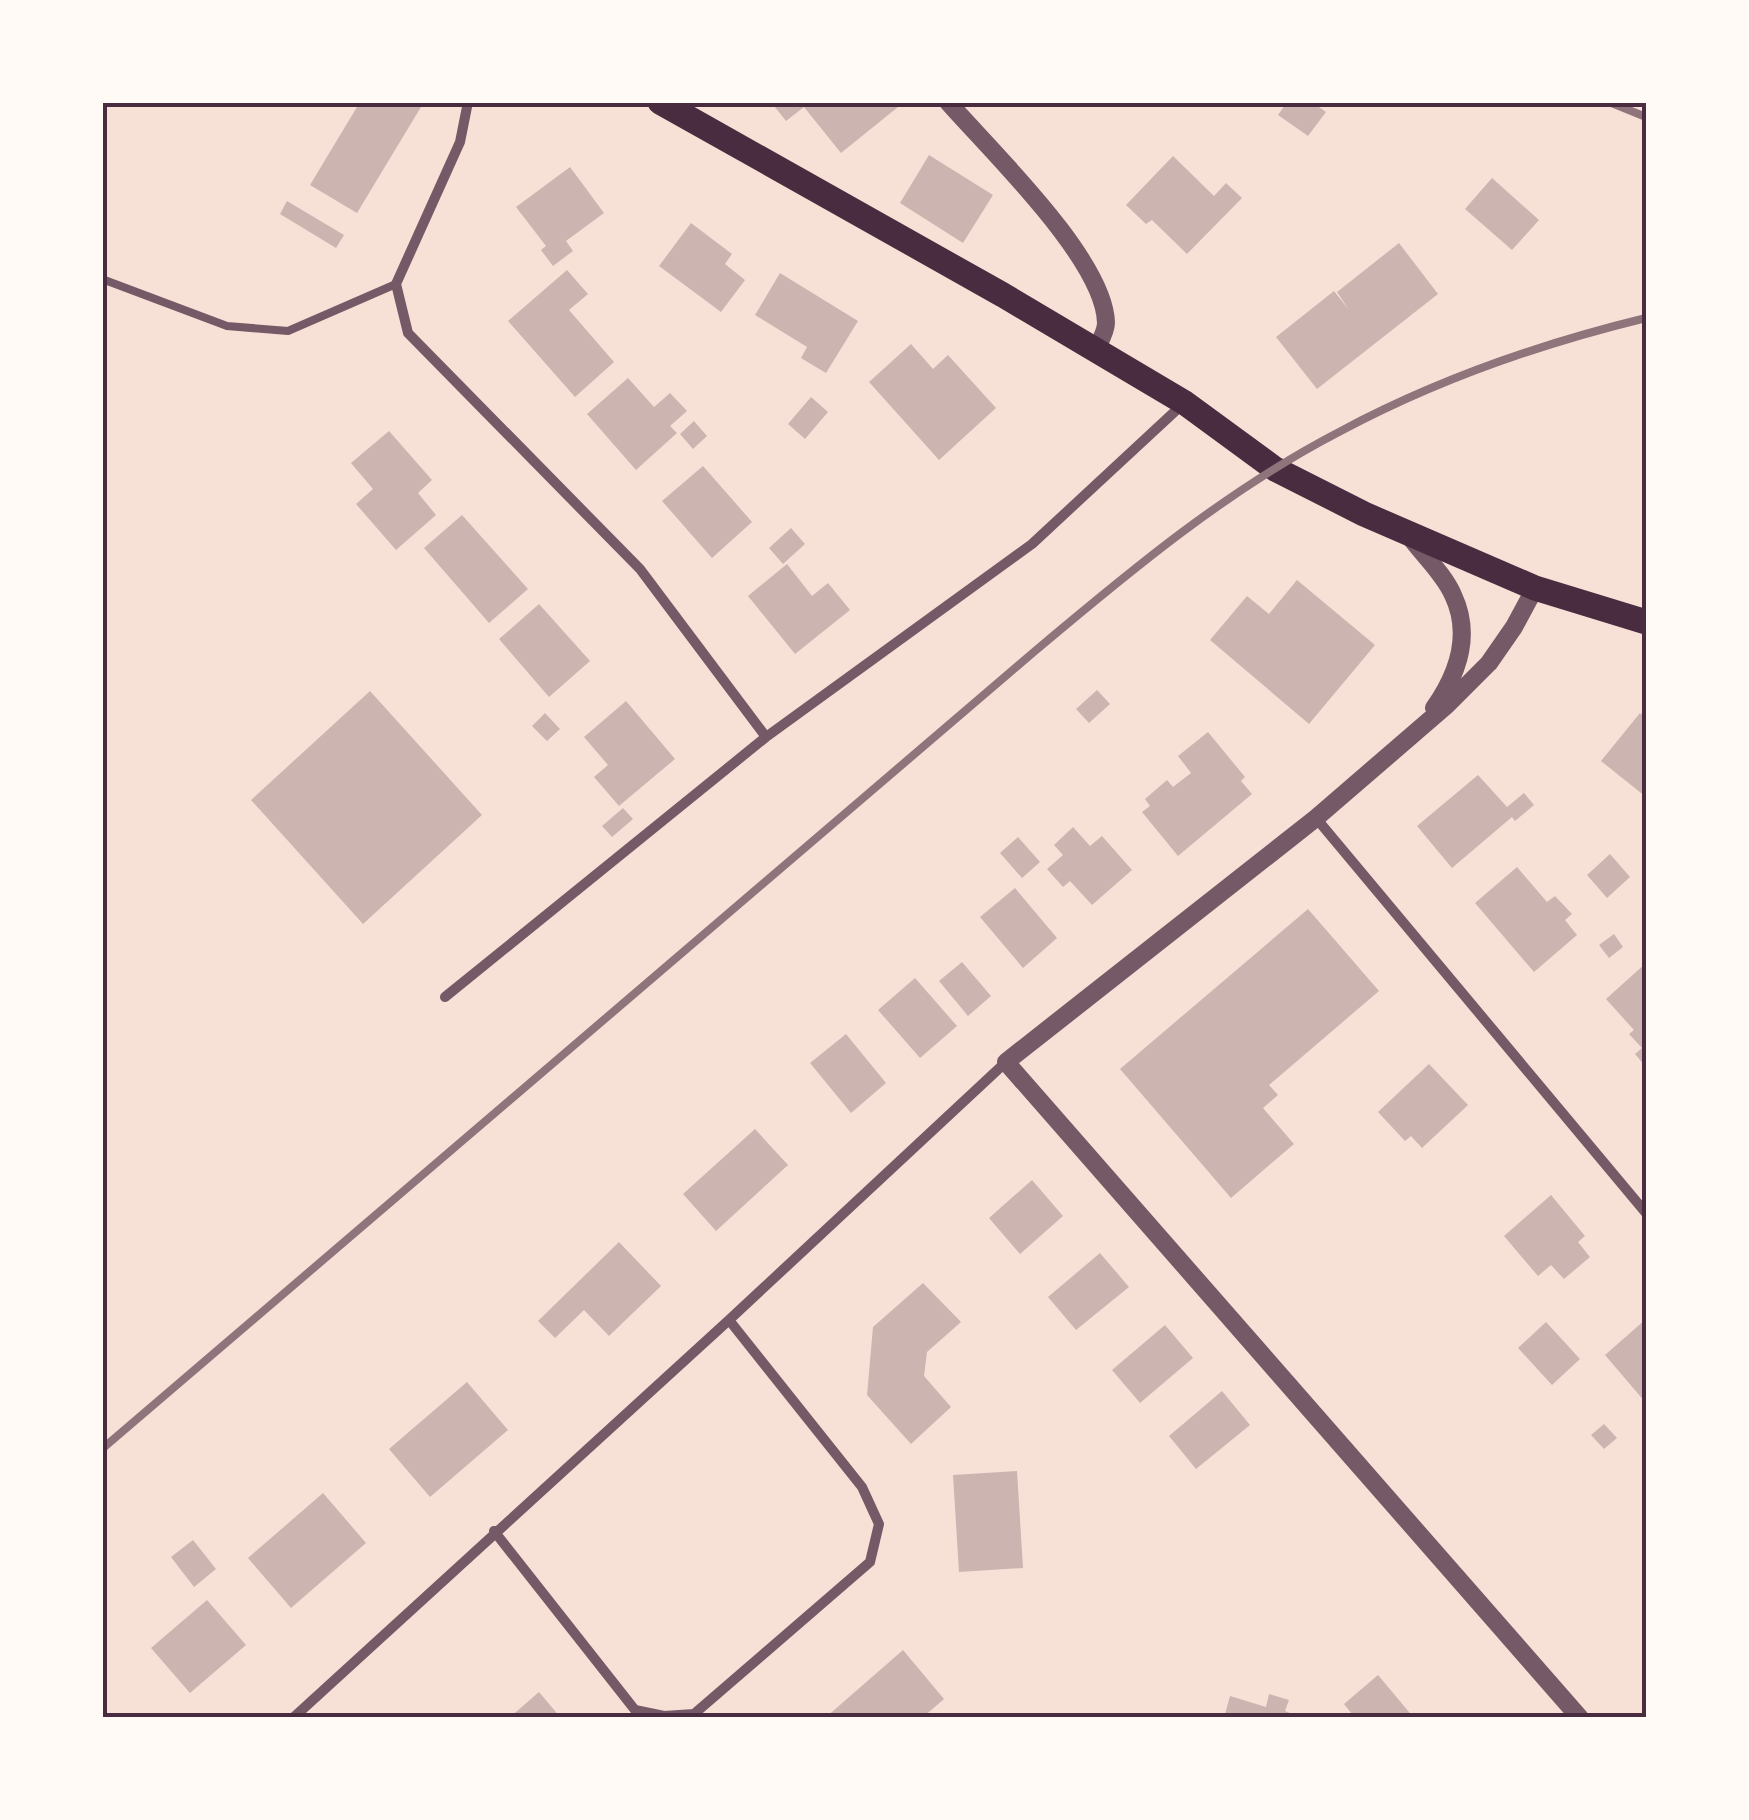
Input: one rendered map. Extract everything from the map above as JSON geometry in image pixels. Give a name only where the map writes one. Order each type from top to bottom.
[{"type":"main road","points":[[660,102],[1185,402],[1275,469],[1535,588],[1646,622]]},
{"type":"street","points":[[468,102],[460,142],[396,284],[408,333],[640,569],[766,737]]},
{"type":"street","points":[[948,102],[1074,246],[1100,288],[1106,326],[1095,352]]},
{"type":"street","points":[[445,997],[766,737],[1032,544],[1185,402]]},
{"type":"street","points":[[1406,532],[1454,595],[1464,639],[1457,671],[1417,731]]},
{"type":"street","points":[[293,1718],[1006,1062],[1316,818],[1417,731],[1489,663],[1514,628],[1535,588]]},
{"type":"street","points":[[1316,818],[1646,1213]]},
{"type":"street","points":[[1006,1062],[1580,1718]]},
{"type":"street","points":[[494,1531],[636,1710],[664,1716],[694,1714],[870,1562],[878,1524],[862,1487],[729,1320]]},
{"type":"lane","points":[[102,280],[227,326],[288,332],[396,284]]},
{"type":"building","points":[[360,102],[424,102],[357,213],[310,185]]},
{"type":"building","points":[[771,102],[894,102],[898,107],[841,153],[804,107],[786,121]]},
{"type":"building","points":[[1287,102],[1312,102],[1326,112],[1308,136],[1278,115]]},
{"type":"building","points":[[929,155],[993,195],[963,243],[900,203]]},
{"type":"building","points":[[1173,156],[1214,196],[1226,183],[1242,198],[1187,254],[1152,220],[1146,224],[1126,205]]},
{"type":"building","points":[[570,167],[604,213],[566,241],[573,251],[553,266],[541,250],[546,246],[516,207]]},
{"type":"building","points":[[1492,178],[1539,220],[1512,250],[1465,209]]},
{"type":"building","points":[[287,201],[344,235],[336,248],[280,214]]},
{"type":"building","points":[[691,223],[732,254],[725,264],[745,280],[721,312],[659,266]]},
{"type":"building","points":[[1399,243],[1438,294],[1317,389],[1276,337],[1334,291],[1349,310],[1337,292]]},
{"type":"building","points":[[567,270],[588,294],[569,310],[614,362],[575,397],[508,321]]},
{"type":"building","points":[[780,273],[858,321],[826,373],[801,358],[807,347],[755,315]]},
{"type":"building","points":[[911,344],[933,369],[948,355],[996,408],[939,460],[869,382]]},
{"type":"building","points":[[628,378],[654,407],[670,393],[687,411],[670,426],[677,433],[636,470],[587,414]]},
{"type":"building","points":[[811,397],[828,412],[805,439],[788,424]]},
{"type":"building","points":[[694,421],[707,436],[693,449],[680,434]]},
{"type":"building","points":[[389,431],[432,480],[418,493],[436,515],[396,550],[356,504],[373,489],[351,463]]},
{"type":"building","points":[[703,466],[752,522],[712,558],[662,501]]},
{"type":"building","points":[[462,515],[528,589],[489,623],[424,548]]},
{"type":"building","points":[[791,528],[805,544],[783,564],[769,548]]},
{"type":"building","points":[[787,564],[812,596],[828,583],[850,610],[795,654],[748,596]]},
{"type":"building","points":[[1297,580],[1375,645],[1309,724],[1210,640],[1247,596],[1269,614]]},
{"type":"building","points":[[539,604],[590,661],[549,697],[499,639]]},
{"type":"building","points":[[1097,690],[1110,704],[1089,723],[1076,709]]},
{"type":"building","points":[[370,691],[482,815],[363,924],[251,800]]},
{"type":"building","points":[[626,701],[675,759],[619,806],[594,777],[608,765],[584,737]]},
{"type":"building","points":[[545,713],[560,729],[547,741],[532,726]]},
{"type":"building","points":[[1640,713],[1646,718],[1646,797],[1601,761]]},
{"type":"building","points":[[1208,732],[1245,777],[1241,781],[1252,794],[1178,856],[1142,812],[1150,806],[1145,799],[1167,780],[1173,787],[1191,773],[1178,756]]},
{"type":"building","points":[[1478,775],[1507,807],[1524,793],[1534,805],[1515,821],[1512,817],[1452,868],[1417,826]]},
{"type":"building","points":[[623,808],[633,819],[612,837],[602,826]]},
{"type":"building","points":[[1073,827],[1090,846],[1102,836],[1132,870],[1092,905],[1070,881],[1063,887],[1047,869],[1063,855],[1054,845]]},
{"type":"building","points":[[1018,837],[1040,862],[1022,878],[1000,853]]},
{"type":"building","points":[[1610,854],[1630,877],[1607,898],[1587,875]]},
{"type":"building","points":[[1517,867],[1547,902],[1555,896],[1572,914],[1565,920],[1577,935],[1534,972],[1475,903]]},
{"type":"building","points":[[1015,888],[1057,938],[1023,968],[980,917]]},
{"type":"building","points":[[1308,909],[1379,991],[1269,1085],[1278,1095],[1263,1108],[1294,1144],[1231,1198],[1120,1069]]},
{"type":"building","points":[[1614,934],[1623,947],[1609,958],[1599,945]]},
{"type":"building","points":[[962,962],[991,996],[968,1016],[939,981]]},
{"type":"building","points":[[1646,963],[1646,1067],[1635,1054],[1642,1048],[1629,1034],[1634,1030],[1606,999]]},
{"type":"building","points":[[915,978],[957,1026],[920,1058],[878,1010]]},
{"type":"building","points":[[846,1034],[886,1083],[851,1113],[810,1063]]},
{"type":"building","points":[[1429,1064],[1468,1105],[1422,1148],[1411,1136],[1405,1141],[1378,1112]]},
{"type":"building","points":[[755,1129],[788,1165],[716,1231],[683,1194]]},
{"type":"building","points":[[1032,1180],[1063,1216],[1020,1254],[989,1218]]},
{"type":"building","points":[[1551,1195],[1585,1236],[1578,1242],[1590,1257],[1564,1279],[1551,1265],[1538,1276],[1504,1236]]},
{"type":"building","points":[[619,1242],[661,1286],[609,1336],[584,1310],[555,1338],[538,1321]]},
{"type":"building","points":[[1100,1253],[1129,1287],[1076,1330],[1048,1297]]},
{"type":"building","points":[[923,1283],[961,1322],[927,1352],[924,1376],[951,1407],[911,1444],[867,1395],[873,1327]]},
{"type":"building","points":[[1646,1319],[1646,1403],[1605,1355]]},
{"type":"building","points":[[1546,1322],[1580,1359],[1552,1385],[1518,1348]]},
{"type":"building","points":[[1165,1325],[1193,1358],[1140,1403],[1112,1370]]},
{"type":"building","points":[[467,1382],[508,1430],[430,1497],[389,1449]]},
{"type":"building","points":[[1222,1391],[1250,1425],[1196,1469],[1169,1436]]},
{"type":"building","points":[[1604,1424],[1617,1438],[1604,1449],[1591,1435]]},
{"type":"building","points":[[1017,1471],[1023,1568],[959,1572],[953,1475]]},
{"type":"building","points":[[323,1493],[366,1543],[291,1608],[248,1558]]},
{"type":"building","points":[[193,1540],[216,1569],[194,1587],[171,1557]]},
{"type":"building","points":[[207,1600],[246,1645],[190,1693],[151,1648]]},
{"type":"building","points":[[903,1650],[944,1699],[922,1718],[825,1718]]},
{"type":"building","points":[[1378,1675],[1414,1718],[1355,1718],[1344,1704]]},
{"type":"building","points":[[539,1692],[561,1718],[509,1718]]},
{"type":"building","points":[[1269,1694],[1289,1700],[1285,1711],[1302,1718],[1224,1718],[1230,1696],[1266,1707]]},
{"type":"railway","points":[[1609,102],[1646,117]]},
{"type":"railway","points":[[102,1449],[1035,651],[1181,533],[1258,479],[1376,413],[1527,352],[1646,318]]}]
